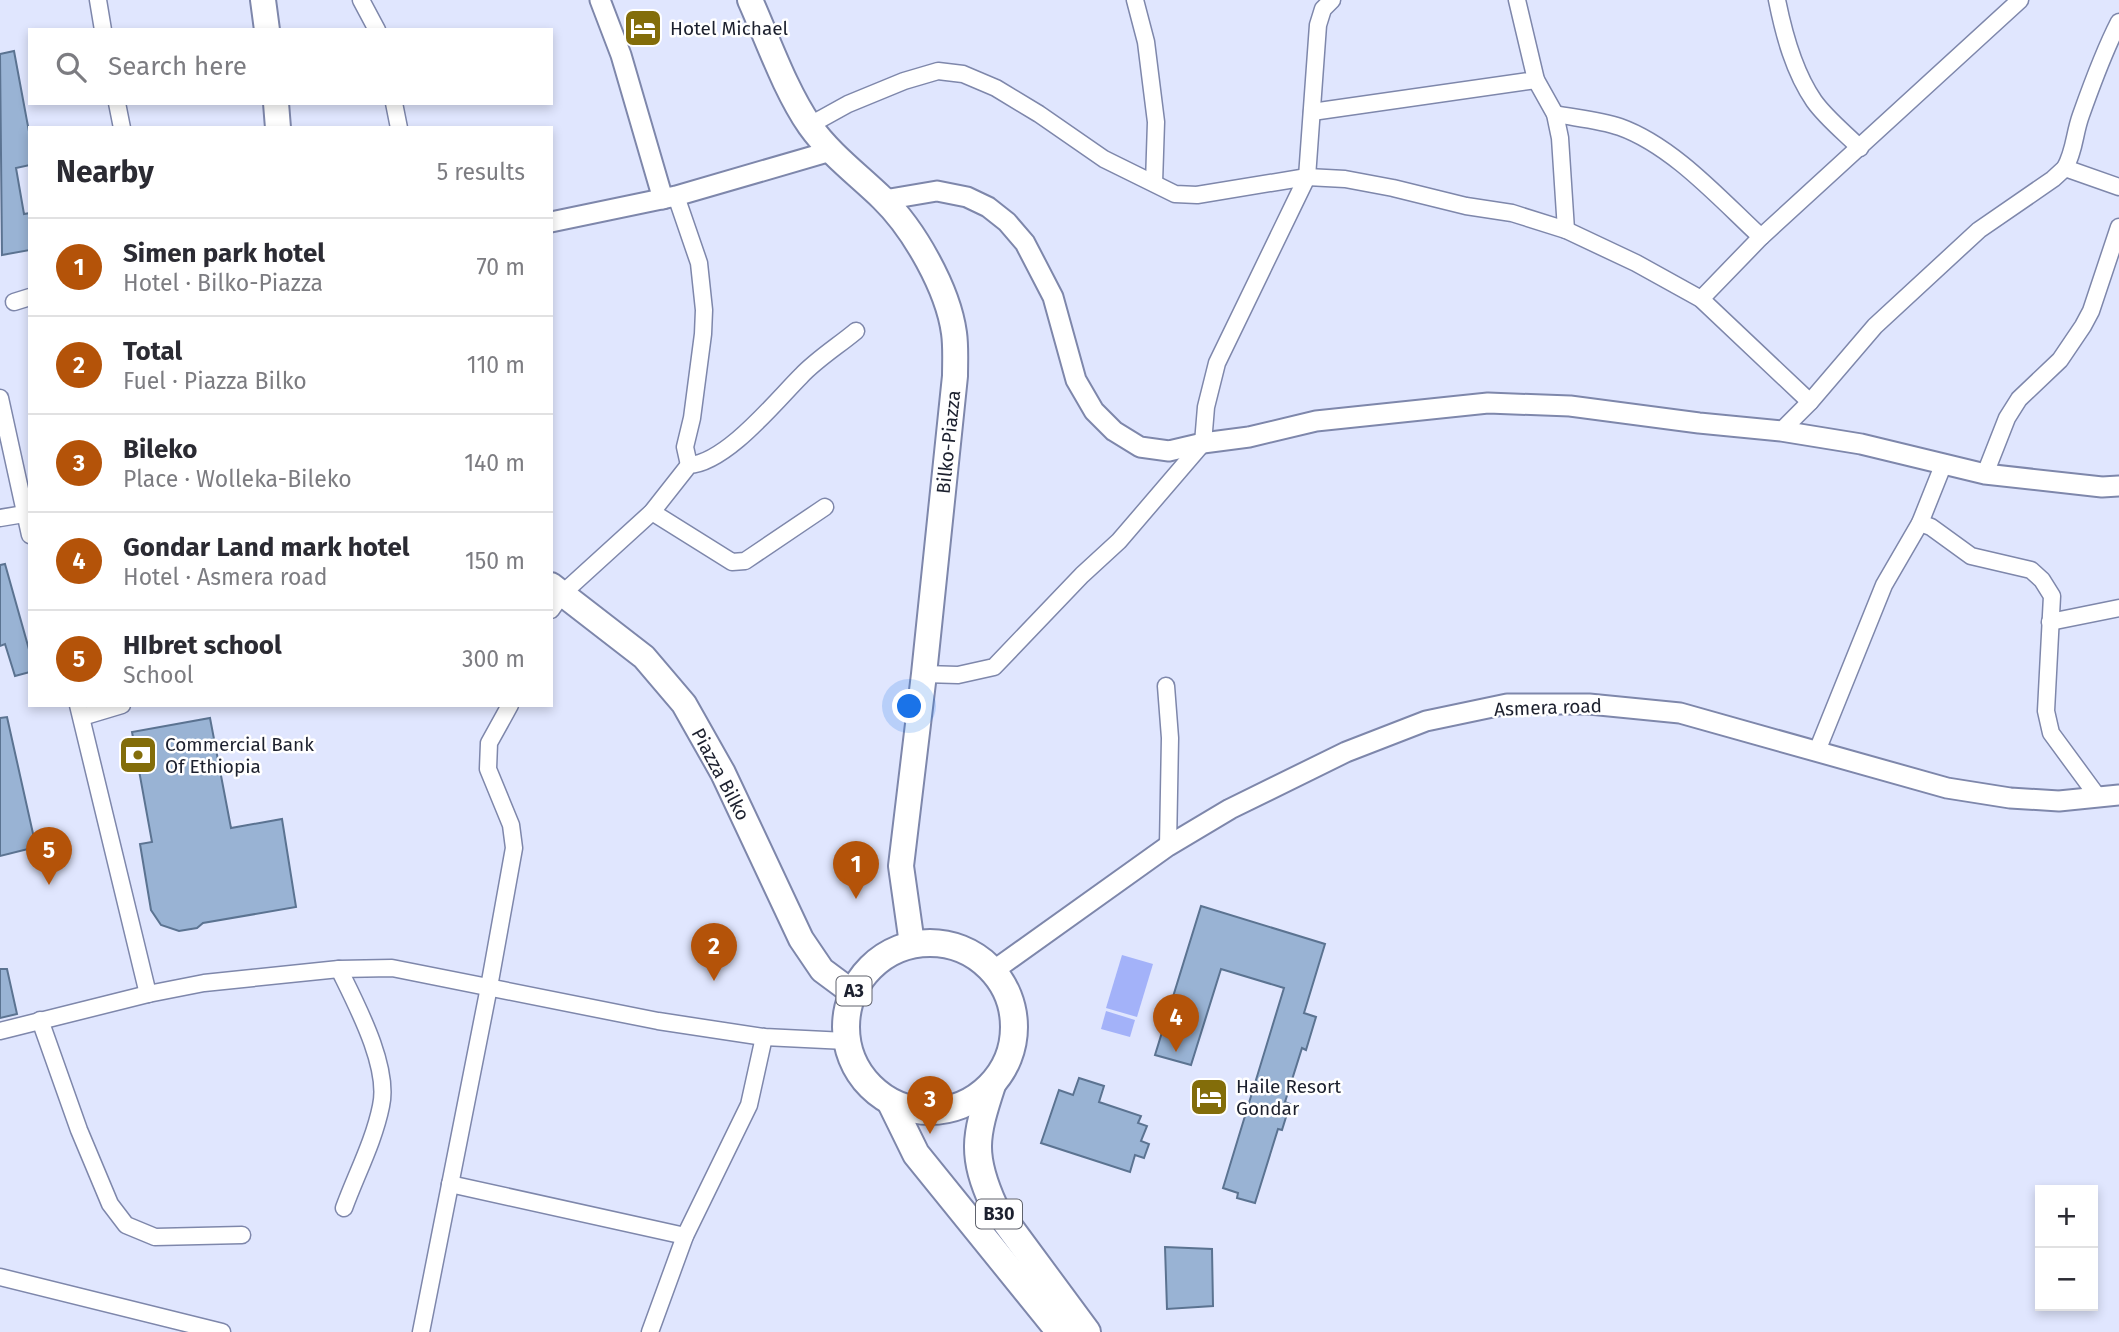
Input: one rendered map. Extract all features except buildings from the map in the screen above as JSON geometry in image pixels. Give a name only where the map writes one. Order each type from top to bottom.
[{"type":"highway","name":"A3","points":[[931,942],[950,945],[973,954],[993,971],[1007,991],[1014,1015],[1014,1040],[1006,1064],[992,1085],[970,1102],[944,1111],[917,1111],[891,1103],[869,1088],[854,1066],[846,1041],[846,1016],[853,993],[864,974],[880,959],[912,944],[931,942]]},
{"type":"highway","name":"B30","points":[[992,1085],[980,1121],[976,1151],[983,1182],[993,1206],[1073,1330]]},
{"type":"highway","name":"B30","points":[[891,1103],[916,1154],[977,1227],[1073,1330]]},
{"type":"main road","points":[[263,0],[267,28]]},
{"type":"main road","name":"Bilko-Piazza","points":[[750,0],[796,102],[810,125],[831,151],[884,200],[919,246],[942,291],[954,333],[955,376],[901,866],[912,944]]},
{"type":"main road","points":[[276,105],[278,126]]},
{"type":"main road","name":"Piazza Bilko","points":[[555,596],[644,657],[684,704],[723,773],[802,939],[822,970],[853,993]]},
{"type":"street","points":[[98,0],[103,28]]},
{"type":"street","points":[[361,0],[376,28]]},
{"type":"street","points":[[600,0],[670,197],[699,263],[704,334],[685,447],[689,466]]},
{"type":"street","points":[[1135,0],[1146,42],[1156,122],[1154,183]]},
{"type":"street","points":[[924,674],[958,676],[994,667],[1082,575],[1119,541],[1203,443],[1206,407],[1217,363],[1307,177],[1318,25],[1323,9],[1332,0]]},
{"type":"street","points":[[1517,0],[1536,80],[1555,114],[1560,138],[1566,230]]},
{"type":"street","points":[[1777,0],[1784,32],[1801,79],[1816,103],[1860,148]]},
{"type":"street","points":[[1701,299],[1761,236],[2020,0]]},
{"type":"street","points":[[1781,431],[1810,402],[1875,326],[1979,230],[2065,168],[2074,151],[2080,116],[2117,30]]},
{"type":"street","points":[[810,125],[848,104],[904,81],[938,71],[962,74],[996,88],[1104,159],[1175,194],[1197,195],[1307,177],[1345,179],[1465,206],[1512,213],[1566,230],[1636,262],[1701,299],[1810,402]]},
{"type":"street","points":[[1312,112],[1536,80]]},
{"type":"street","points":[[117,105],[122,126]]},
{"type":"street","points":[[394,105],[399,126]]},
{"type":"street","points":[[1555,114],[1618,126],[1650,141],[1678,161],[1761,236]]},
{"type":"street","points":[[553,222],[670,197],[831,151]]},
{"type":"street","points":[[2065,168],[2119,187]]},
{"type":"street","points":[[884,200],[937,191],[967,197],[988,207],[1007,222],[1025,243],[1053,297],[1076,380],[1094,411],[1114,431],[1140,447],[1169,451],[1249,437],[1317,421],[1488,403],[1570,406],[1781,431],[1861,444],[1986,474],[2102,487],[2119,486]]},
{"type":"street","points":[[1986,474],[2007,418],[2019,399],[2060,360],[2083,326],[2091,311],[2119,227]]},
{"type":"street","points":[[14,302],[28,298]]},
{"type":"street","points":[[555,596],[652,512],[689,466],[701,464],[719,453],[766,414],[803,374],[856,331]]},
{"type":"street","points":[[0,398],[27,513],[0,519]]},
{"type":"street","points":[[1817,751],[1884,585],[1920,523],[1944,463]]},
{"type":"street","points":[[652,512],[726,559],[738,562],[745,561],[825,507]]},
{"type":"street","points":[[1920,523],[1931,527],[1971,556],[2031,570],[2042,580],[2052,596],[2046,711],[2051,733],[2098,797]]},
{"type":"street","points":[[2050,622],[2119,608]]},
{"type":"street","points":[[1166,686],[1170,738],[1168,846]]},
{"type":"street","name":"Asmera road","points":[[993,971],[1168,846],[1230,809],[1346,752],[1426,721],[1507,705],[1589,704],[1680,713],[1947,789],[2010,798],[2059,801],[2119,795]]},
{"type":"street","points":[[108,707],[80,711],[148,994]]},
{"type":"street","points":[[421,1332],[514,848],[511,825],[488,769],[489,743],[509,707]]},
{"type":"street","points":[[339,968],[366,1024],[381,1073],[382,1104],[344,1208]]},
{"type":"street","points":[[0,1031],[148,994],[204,983],[339,968],[392,968],[658,1021],[764,1037],[846,1041]]},
{"type":"street","points":[[40,1020],[79,1130],[110,1204],[126,1225],[155,1237],[242,1235]]},
{"type":"street","points":[[650,1332],[685,1236],[749,1105],[764,1037]]},
{"type":"street","points":[[450,1184],[685,1236]]},
{"type":"street","points":[[0,1277],[222,1332]]},
{"type":"water","points":[[1122,955],[1153,964],[1137,1017],[1106,1008]]},
{"type":"water","points":[[1106,1011],[1135,1020],[1130,1037],[1101,1029]]},
{"type":"place","name":"Hotel Michael","points":[[643,28]]},
{"type":"place","name":"Commercial Bank Of Ethiopia","points":[[138,755]]},
{"type":"place","name":"HIbret school","points":[[49,885]]},
{"type":"place","name":"Simen park hotel","points":[[856,899]]},
{"type":"place","name":"Total","points":[[714,981]]},
{"type":"place","name":"Gondar Land mark hotel","points":[[1176,1052]]},
{"type":"place","name":"Haile Resort Gondar","points":[[1209,1097]]},
{"type":"place","name":"Bileko","points":[[930,1134]]}]
